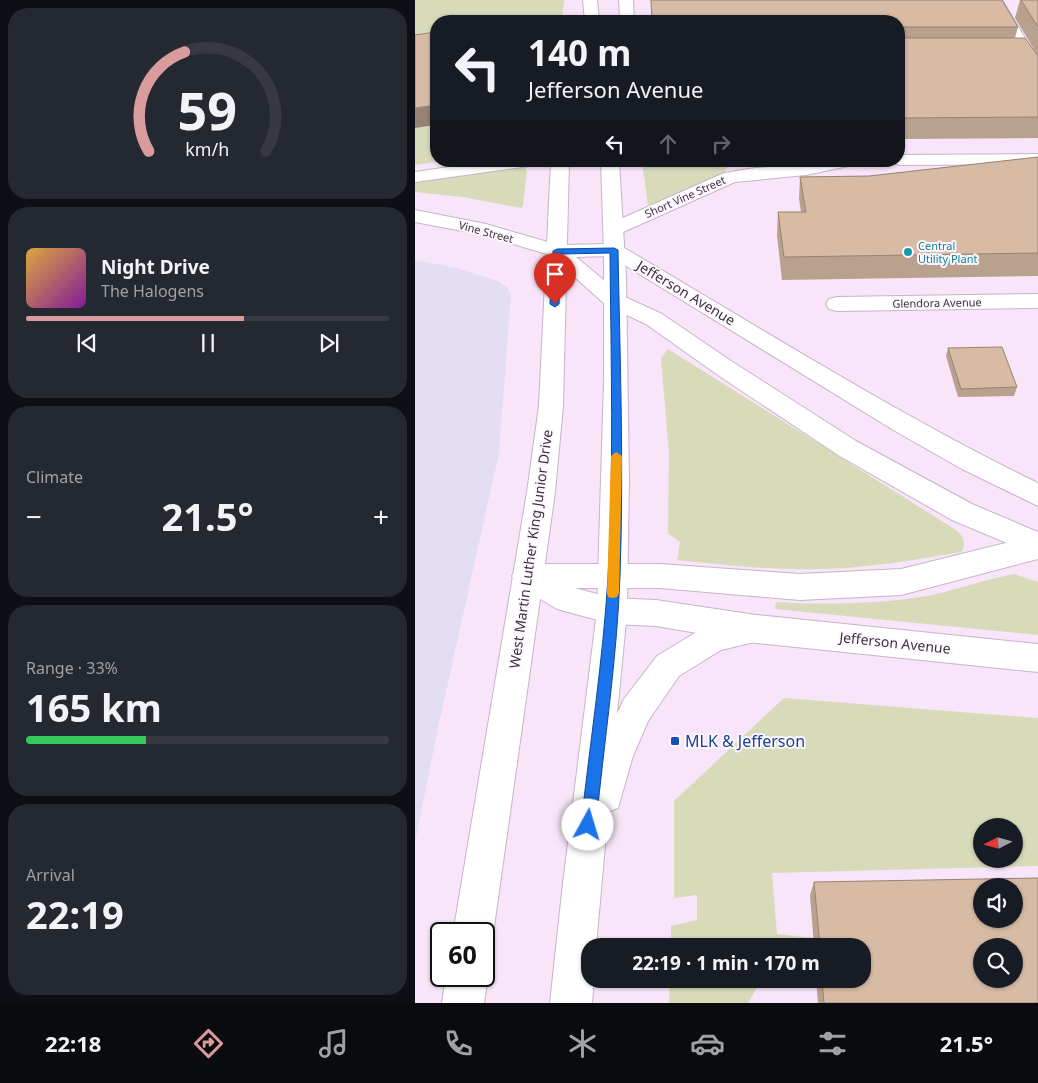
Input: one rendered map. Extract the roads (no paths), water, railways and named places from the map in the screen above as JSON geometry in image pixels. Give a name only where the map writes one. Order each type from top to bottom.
[{"type":"main road","points":[[590,0],[591,15]]},
{"type":"main road","points":[[626,0],[627,15]]},
{"type":"main road","points":[[995,0],[1019,52],[1038,72]]},
{"type":"main road","points":[[905,160],[1038,159]]},
{"type":"main road","points":[[415,177],[486,167]]},
{"type":"main road","name":"West Martin Luther King Junior Drive","points":[[475,922],[541,492],[551,406],[559,167]]},
{"type":"main road","points":[[571,1003],[582,883],[612,612],[614,575],[617,430],[614,229],[610,167]]},
{"type":"main road","name":"Short Vine Street","points":[[614,229],[730,177],[820,167]]},
{"type":"main road","name":"Vine Street","points":[[415,216],[486,230],[557,251]]},
{"type":"main road","points":[[557,251],[614,250]]},
{"type":"main road","name":"Jefferson Avenue","points":[[614,250],[904,425],[971,462],[1038,495]]},
{"type":"main road","points":[[557,251],[615,301],[654,319],[723,367],[847,448],[962,512],[1038,546]]},
{"type":"main road","name":"Glendora Avenue","points":[[837,304],[1038,301]]},
{"type":"main road","points":[[527,576],[660,576],[800,587],[901,582],[1038,546]]},
{"type":"main road","name":"Jefferson Avenue","points":[[527,576],[568,600],[612,612],[656,613],[756,628],[1038,658]]},
{"type":"main road","points":[[582,883],[616,756],[637,710],[652,686],[668,666],[714,638],[756,628]]},
{"type":"main road","points":[[463,1003],[465,987]]},
{"type":"place","name":"Central Utility Plant","points":[[908,252]]},
{"type":"place","name":"MLK & Jefferson","points":[[675,741]]}]
